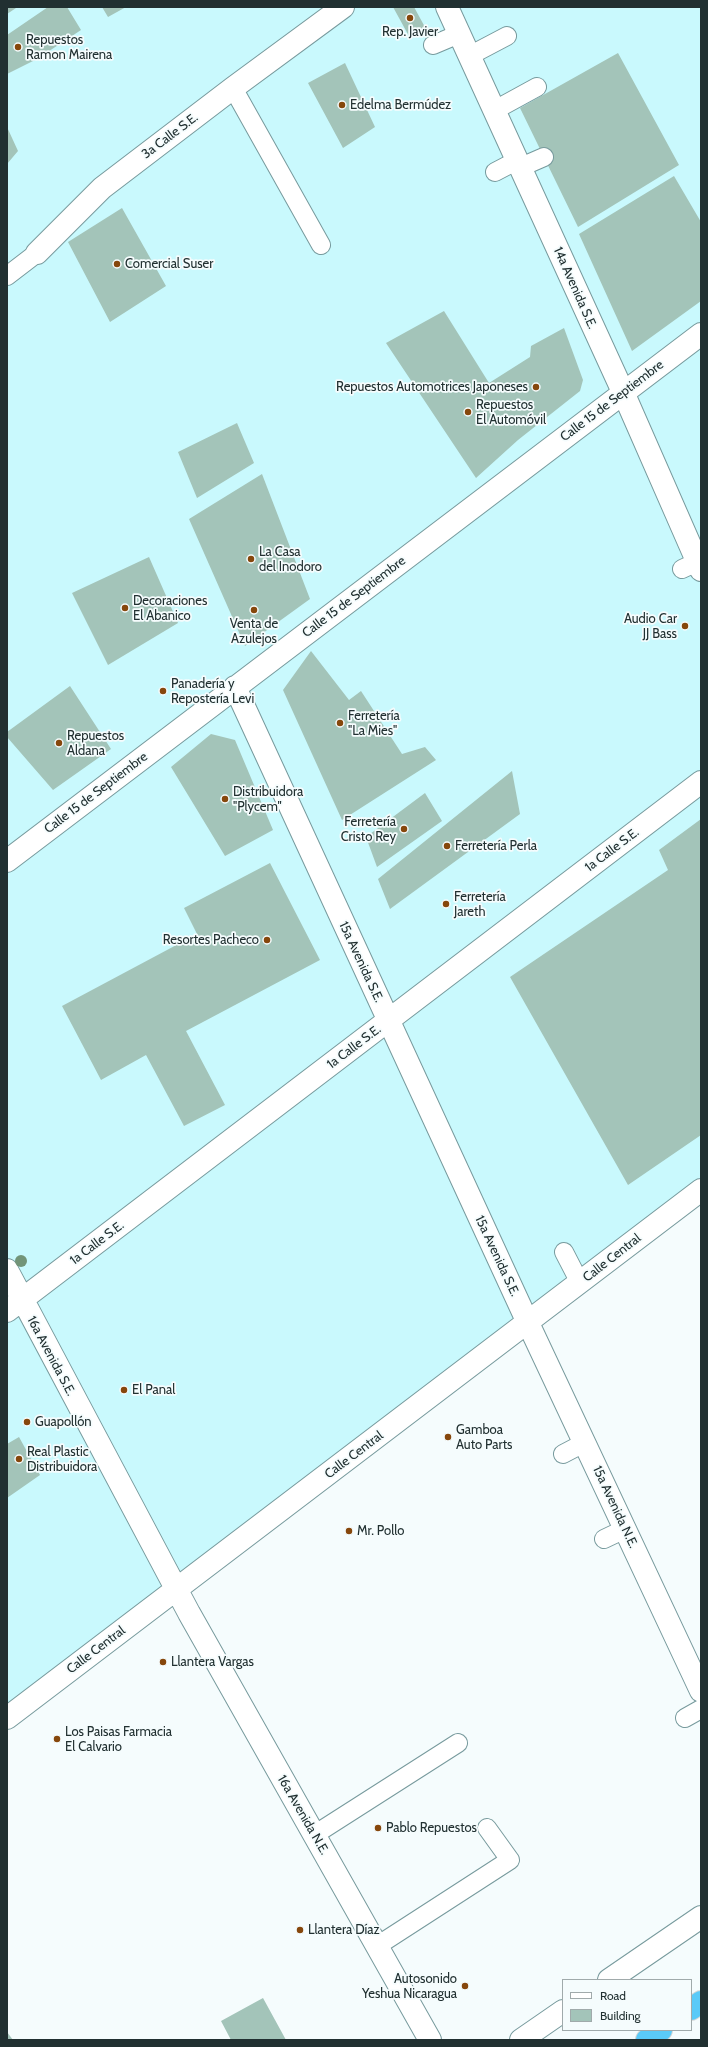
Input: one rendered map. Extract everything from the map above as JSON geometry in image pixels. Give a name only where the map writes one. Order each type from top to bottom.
[{"type":"highway","points":[[692,2008],[701,2002]]},
{"type":"highway","points":[[647,2040],[660,2031]]},
{"type":"street","name":"3a Calle S.E.","points":[[37,253],[102,188],[233,88],[343,7]]},
{"type":"street","name":"14a Avenida S.E.","points":[[447,7],[622,392],[693,567]]},
{"type":"street","name":"Calle 15 de Septiembre","points":[[7,861],[622,392],[701,334]]},
{"type":"street","name":"15a Avenida S.E.","points":[[235,687],[528,1323]]},
{"type":"street","name":"1a Calle S.E.","points":[[14,1306],[701,782]]},
{"type":"street","name":"Calle Central","points":[[7,1718],[701,1190]]},
{"type":"street","name":"16a Avenida S.E.","points":[[7,1270],[14,1306],[176,1589]]},
{"type":"street","name":"15a Avenida N.E.","points":[[528,1323],[701,1691]]},
{"type":"street","name":"16a Avenida N.E.","points":[[176,1589],[430,2040]]},
{"type":"street","points":[[610,1979],[701,1917]]},
{"type":"street","points":[[521,2040],[562,2012]]},
{"type":"lane","points":[[433,45],[459,34]]},
{"type":"lane","points":[[469,56],[507,36]]},
{"type":"lane","points":[[495,110],[537,87]]},
{"type":"lane","points":[[233,88],[321,245]]},
{"type":"lane","points":[[495,172],[519,163],[544,157]]},
{"type":"lane","name":"3a Calle S.E.","points":[[7,276],[37,253]]},
{"type":"lane","points":[[564,1252],[580,1283]]},
{"type":"lane","points":[[563,1454],[584,1442]]},
{"type":"lane","points":[[604,1539],[625,1529]]},
{"type":"lane","points":[[685,1718],[701,1709]]},
{"type":"lane","points":[[314,1835],[458,1743]]},
{"type":"lane","points":[[378,1946],[510,1860],[487,1828]]},
{"type":"shaded area","points":[[7,7],[701,7],[701,1189],[7,1720]]},
{"type":"building","points":[[7,7],[15,7],[16,8],[7,14]]},
{"type":"building","points":[[48,7],[67,7],[81,30],[37,59],[7,74],[7,35]]},
{"type":"building","points":[[102,7],[126,7],[108,17]]},
{"type":"building","name":"Rep. Javier","points":[[393,7],[414,7],[426,29],[410,38]]},
{"type":"building","points":[[618,53],[679,165],[578,227],[520,108]]},
{"type":"building","name":"Edelma Bermúdez","points":[[345,63],[375,127],[343,148],[308,83]]},
{"type":"building","points":[[7,127],[18,151],[7,164]]},
{"type":"building","points":[[674,176],[701,222],[701,301],[632,351],[579,234]]},
{"type":"building","name":"Comercial Suser","points":[[122,208],[166,286],[110,322],[68,242]]},
{"type":"building","name":"Repuestos El Automóvil","points":[[444,311],[489,383],[530,357],[531,346],[564,328],[583,380],[580,391],[518,440],[476,478],[386,343]]},
{"type":"building","points":[[237,423],[254,463],[197,498],[178,452]]},
{"type":"building","name":"La Casa del Inodoro","points":[[262,474],[310,599],[245,646],[189,519]]},
{"type":"building","name":"Decoraciones El Abanico","points":[[149,557],[178,623],[108,665],[72,593]]},
{"type":"building","name":"Ferretería \"La Mies\"","points":[[311,651],[349,700],[361,691],[402,754],[425,747],[436,760],[342,820],[283,690]]},
{"type":"building","name":"Repuestos Aldana","points":[[70,686],[111,749],[53,790],[7,737],[7,732]]},
{"type":"building","name":"Distribuidora \"Plycem\"","points":[[211,734],[235,740],[273,830],[225,856],[171,767]]},
{"type":"building","name":"Ferretería Perla","points":[[512,771],[520,814],[390,909],[378,879]]},
{"type":"building","name":"Ferretería Cristo Rey","points":[[425,793],[442,821],[377,867],[366,837]]},
{"type":"building","points":[[701,819],[701,1135],[628,1185],[510,977],[668,870],[659,850]]},
{"type":"building","points":[[270,863],[320,960],[186,1031],[225,1105],[184,1126],[146,1055],[101,1080],[62,1006],[197,934],[184,908]]},
{"type":"building","name":"Real Plastic Distribuidora","points":[[19,1437],[40,1475],[7,1498],[7,1444]]},
{"type":"building","points":[[263,1998],[286,2040],[231,2040],[221,2021]]},
{"type":"building","points":[[7,2032],[13,2040],[7,2040]]},
{"type":"place","name":"Rep. Javier","points":[[410,18]]},
{"type":"place","name":"Repuestos Ramon Mairena","points":[[18,47]]},
{"type":"place","name":"Edelma Bermúdez","points":[[342,105]]},
{"type":"place","name":"Comercial Suser","points":[[117,264]]},
{"type":"place","name":"Repuestos Automotrices Japoneses","points":[[536,387]]},
{"type":"place","name":"Repuestos El Automóvil","points":[[468,412]]},
{"type":"place","name":"La Casa del Inodoro","points":[[251,559]]},
{"type":"place","name":"Decoraciones El Abanico","points":[[125,608]]},
{"type":"place","name":"Venta de Azulejos","points":[[254,610]]},
{"type":"place","name":"Audio Car JJ Bass","points":[[685,626]]},
{"type":"place","name":"Panadería y Repostería Levi","points":[[163,691]]},
{"type":"place","name":"Ferretería \"La Mies\"","points":[[340,723]]},
{"type":"place","name":"Repuestos Aldana","points":[[59,743]]},
{"type":"place","name":"Distribuidora \"Plycem\"","points":[[225,799]]},
{"type":"place","name":"Ferretería Cristo Rey","points":[[404,829]]},
{"type":"place","name":"Ferretería Perla","points":[[447,846]]},
{"type":"place","name":"Ferretería Jareth","points":[[446,904]]},
{"type":"place","name":"Resortes Pacheco","points":[[267,940]]},
{"type":"place","name":"El Panal","points":[[124,1390]]},
{"type":"place","name":"Guapollón","points":[[27,1422]]},
{"type":"place","name":"Gamboa Auto Parts","points":[[448,1437]]},
{"type":"place","name":"Real Plastic Distribuidora","points":[[19,1459]]},
{"type":"place","name":"Mr. Pollo","points":[[349,1531]]},
{"type":"place","name":"Llantera Vargas","points":[[163,1662]]},
{"type":"place","name":"Los Paisas Farmacia El Calvario","points":[[57,1739]]},
{"type":"place","name":"Pablo Repuestos","points":[[378,1828]]},
{"type":"place","name":"Llantera Díaz","points":[[300,1930]]},
{"type":"place","name":"Autosonido Yeshua Nicaragua","points":[[465,1986]]}]
